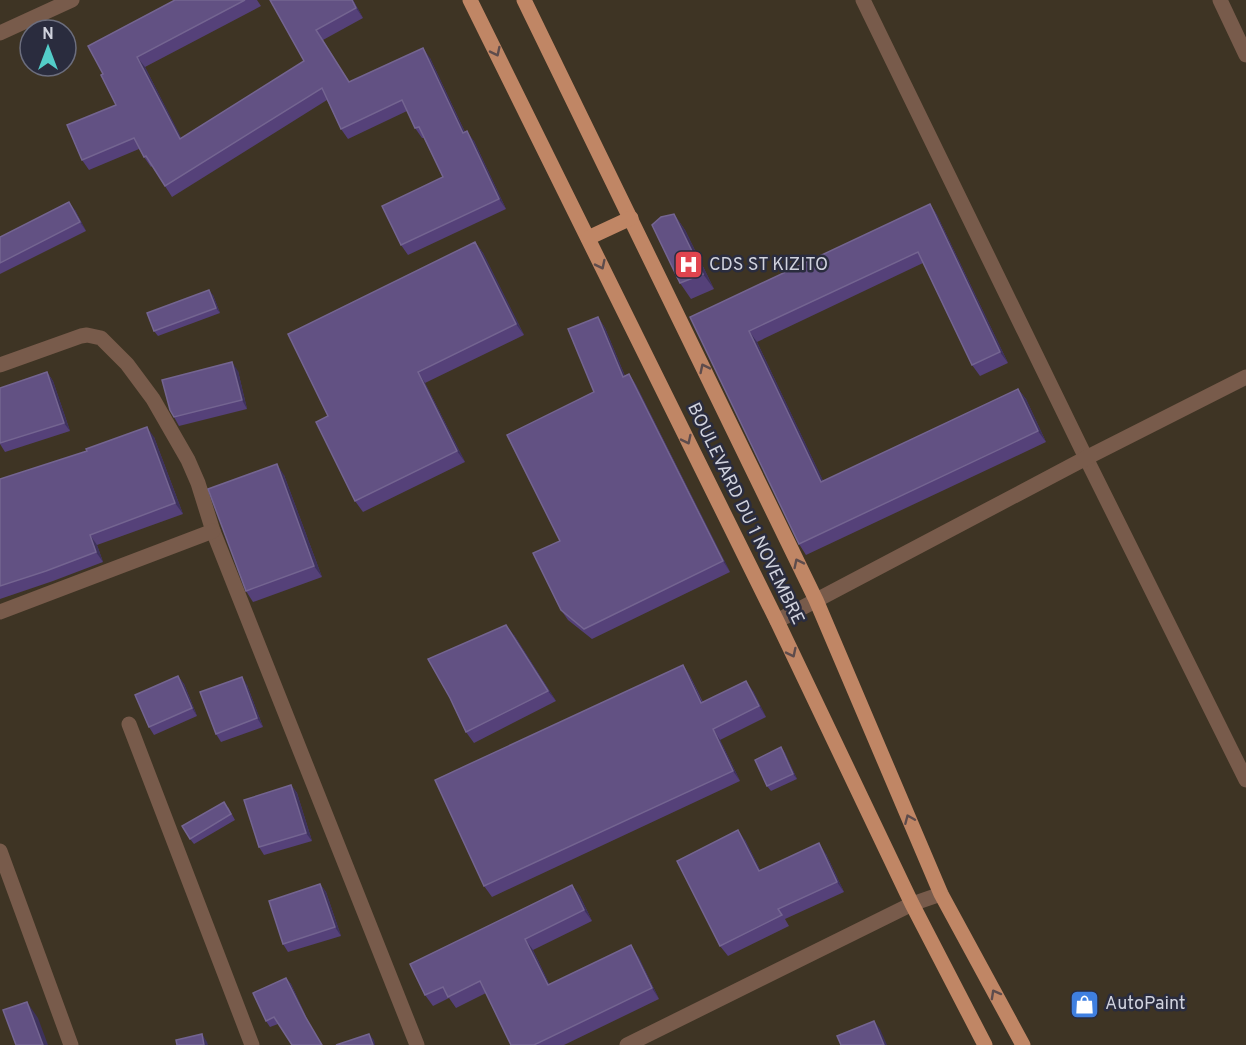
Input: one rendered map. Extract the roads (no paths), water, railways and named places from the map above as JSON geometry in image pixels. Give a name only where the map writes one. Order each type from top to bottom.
[{"type":"main road","name":"BOULEVARD DU 1 NOVEMBRE","points":[[470,0],[777,621],[912,904],[985,1045]]},
{"type":"main road","name":"BOULEVARD DU 1 NOVEMBRE","points":[[524,0],[816,600],[941,894],[1023,1045]]},
{"type":"main road","points":[[588,238],[631,218]]},
{"type":"lane","points":[[0,33],[72,0]]},
{"type":"lane","points":[[863,0],[1246,780]]},
{"type":"lane","points":[[1220,0],[1246,55]]},
{"type":"lane","points":[[0,365],[81,336],[101,338],[127,364],[153,399],[188,460],[198,483],[213,531],[417,1045]]},
{"type":"lane","points":[[777,621],[1086,458],[1246,377]]},
{"type":"lane","points":[[0,612],[213,531]]},
{"type":"lane","points":[[129,724],[252,1045]]},
{"type":"lane","points":[[0,851],[71,1045]]},
{"type":"lane","points":[[627,1045],[912,904],[941,894]]},
{"type":"place","name":"CDS ST KIZITO","points":[[688,265]]},
{"type":"place","name":"AutoPaint","points":[[1084,1004]]}]
